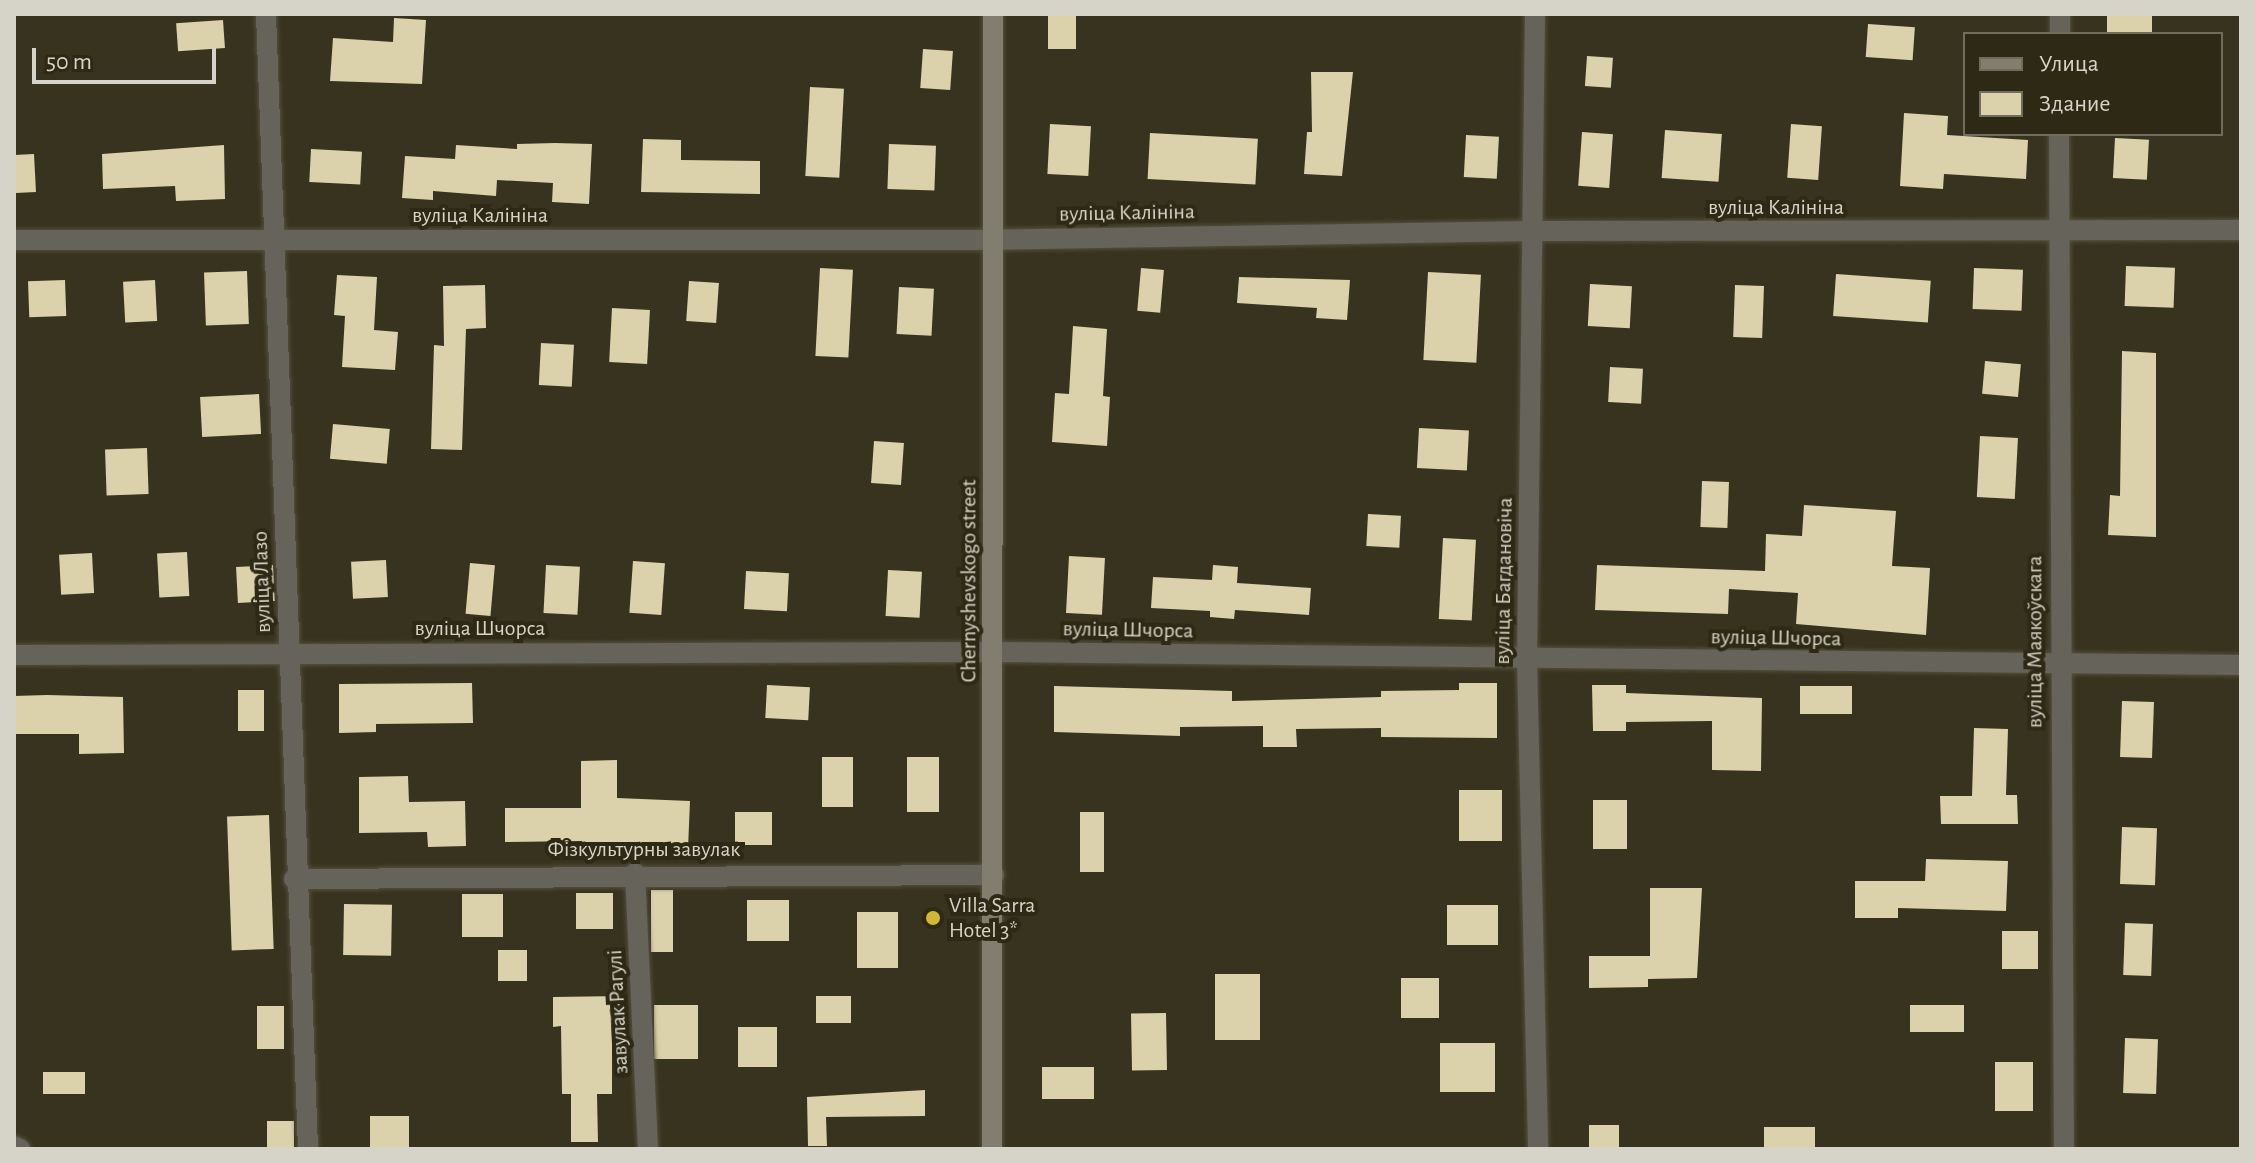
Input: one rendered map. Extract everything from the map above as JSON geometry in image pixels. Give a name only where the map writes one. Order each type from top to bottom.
[{"type":"main road","name":"Chernyshevskogo street","points":[[992,1149],[993,14]]},
{"type":"street","name":"вуліца Лазо","points":[[266,14],[294,879],[308,1149]]},
{"type":"street","name":"вуліца Багдановіча","points":[[1535,14],[1527,659],[1538,1149]]},
{"type":"street","name":"вуліца Маякоўскага","points":[[2059,136],[2059,665],[2064,1149]]},
{"type":"street","name":"вуліца Калініна","points":[[14,240],[995,239],[1532,231],[2058,233],[2241,230]]},
{"type":"street","name":"вуліца Шчорса","points":[[14,655],[993,652],[2241,665]]},
{"type":"street","name":"Фізкультурны завулак","points":[[294,879],[635,873],[994,875]]},
{"type":"street","name":"завулак Рагулі","points":[[635,873],[648,1149]]},
{"type":"street","points":[[14,1146],[20,1149]]},
{"type":"building","points":[[1048,14],[1076,14],[1076,49],[1048,49]]},
{"type":"building","points":[[2107,14],[2152,14],[2152,32],[2107,32]]},
{"type":"building","points":[[394,18],[426,20],[422,84],[330,81],[333,38],[393,42]]},
{"type":"building","points":[[223,20],[225,48],[178,51],[176,23]]},
{"type":"building","points":[[1868,24],[1915,27],[1913,60],[1866,57]]},
{"type":"building","points":[[923,49],[953,51],[950,90],[920,88]]},
{"type":"building","points":[[1587,56],[1613,58],[1611,88],[1585,86]]},
{"type":"building","points":[[1311,72],[1353,72],[1342,176],[1304,174],[1307,132],[1312,132]]},
{"type":"building","points":[[810,87],[844,89],[839,178],[805,176]]},
{"type":"building","points":[[1904,113],[1948,116],[1947,135],[2028,140],[2026,179],[1944,174],[1943,189],[1900,186]]},
{"type":"building","points":[[1050,124],[1091,126],[1088,176],[1047,174]]},
{"type":"building","points":[[1791,124],[1822,126],[1818,180],[1787,178]]},
{"type":"building","points":[[1665,130],[1722,134],[1719,182],[1662,178]]},
{"type":"building","points":[[1582,132],[1613,134],[1609,188],[1578,186]]},
{"type":"building","points":[[1150,133],[1258,139],[1255,185],[1148,179]]},
{"type":"building","points":[[1466,135],[1499,137],[1497,179],[1464,177]]},
{"type":"building","points":[[2115,138],[2149,140],[2147,180],[2113,178]]},
{"type":"building","points":[[643,139],[681,140],[681,160],[760,161],[760,194],[641,192]]},
{"type":"building","points":[[517,144],[592,144],[589,204],[552,202],[553,183],[497,180],[496,196],[433,191],[433,200],[402,198],[405,156],[455,159],[456,145],[517,149]]},
{"type":"building","points":[[889,144],[936,146],[934,191],[887,189]]},
{"type":"building","points":[[224,145],[225,199],[176,201],[175,186],[103,189],[102,154]]},
{"type":"building","points":[[311,149],[362,152],[360,185],[309,182]]},
{"type":"building","points":[[34,154],[36,192],[16,193],[14,155]]},
{"type":"building","points":[[2126,266],[2175,268],[2174,308],[2125,306]]},
{"type":"building","points":[[820,268],[853,270],[848,358],[815,356]]},
{"type":"building","points":[[1141,268],[1164,270],[1160,313],[1137,311]]},
{"type":"building","points":[[1974,268],[2023,270],[2022,311],[1973,309]]},
{"type":"building","points":[[247,271],[249,324],[206,325],[204,273]]},
{"type":"building","points":[[1428,272],[1481,275],[1476,363],[1423,360]]},
{"type":"building","points":[[1836,274],[1931,281],[1928,323],[1833,316]]},
{"type":"building","points":[[337,275],[377,277],[374,330],[398,332],[395,370],[342,367],[345,316],[334,315]]},
{"type":"building","points":[[1239,277],[1350,280],[1347,320],[1316,318],[1317,308],[1237,303]]},
{"type":"building","points":[[65,280],[66,316],[29,317],[28,281]]},
{"type":"building","points":[[155,280],[157,321],[125,323],[123,282]]},
{"type":"building","points":[[689,281],[719,283],[716,323],[686,321]]},
{"type":"building","points":[[1590,284],[1632,286],[1630,328],[1588,326]]},
{"type":"building","points":[[485,285],[486,328],[466,329],[462,450],[431,449],[434,345],[444,346],[443,286]]},
{"type":"building","points":[[1735,285],[1764,286],[1762,338],[1733,337]]},
{"type":"building","points":[[899,287],[934,289],[931,336],[897,334]]},
{"type":"building","points":[[612,308],[650,310],[647,364],[609,362]]},
{"type":"building","points":[[1073,326],[1107,329],[1103,396],[1110,397],[1107,446],[1052,442],[1055,393],[1069,394]]},
{"type":"building","points":[[541,343],[574,345],[572,387],[539,385]]},
{"type":"building","points":[[2122,351],[2156,353],[2156,537],[2108,535],[2110,495],[2120,496]]},
{"type":"building","points":[[1985,361],[2021,364],[2018,397],[1982,394]]},
{"type":"building","points":[[1610,367],[1643,369],[1641,404],[1608,402]]},
{"type":"building","points":[[259,394],[261,434],[202,437],[200,397]]},
{"type":"building","points":[[333,424],[390,429],[387,464],[330,459]]},
{"type":"building","points":[[1419,428],[1469,431],[1467,471],[1417,468]]},
{"type":"building","points":[[1980,436],[2018,438],[2015,499],[1977,497]]},
{"type":"building","points":[[874,441],[904,443],[901,485],[871,483]]},
{"type":"building","points":[[147,448],[149,494],[107,495],[105,449]]},
{"type":"building","points":[[1702,481],[1729,482],[1727,528],[1700,527]]},
{"type":"building","points":[[1804,505],[1896,511],[1892,566],[1930,568],[1926,635],[1796,624],[1798,593],[1729,589],[1728,614],[1595,610],[1597,565],[1765,571],[1766,534],[1802,536]]},
{"type":"building","points":[[1368,514],[1401,516],[1399,548],[1366,546]]},
{"type":"building","points":[[1443,538],[1476,540],[1472,621],[1439,619]]},
{"type":"building","points":[[187,552],[189,596],[159,598],[157,554]]},
{"type":"building","points":[[92,553],[94,593],[61,595],[59,555]]},
{"type":"building","points":[[1069,556],[1105,558],[1102,615],[1066,613]]},
{"type":"building","points":[[386,560],[388,597],[353,599],[351,562]]},
{"type":"building","points":[[633,561],[665,563],[661,615],[629,613]]},
{"type":"building","points":[[470,563],[495,565],[490,616],[466,614]]},
{"type":"building","points":[[273,565],[275,601],[238,603],[236,567]]},
{"type":"building","points":[[546,565],[580,567],[577,615],[543,613]]},
{"type":"building","points":[[1213,565],[1238,567],[1237,583],[1311,588],[1309,615],[1235,610],[1234,619],[1210,617],[1210,611],[1151,608],[1153,577],[1212,580]]},
{"type":"building","points":[[888,570],[922,572],[920,618],[886,616]]},
{"type":"building","points":[[746,571],[789,573],[787,611],[744,609]]},
{"type":"building","points":[[472,683],[473,723],[376,724],[376,732],[339,733],[339,684]]},
{"type":"building","points":[[1459,683],[1497,683],[1497,738],[1381,737],[1381,728],[1296,729],[1297,747],[1263,747],[1263,726],[1180,727],[1180,736],[1054,732],[1054,686],[1232,691],[1232,701],[1381,697],[1381,691],[1459,690]]},
{"type":"building","points":[[767,685],[810,687],[808,720],[765,718]]},
{"type":"building","points":[[1592,685],[1626,685],[1626,693],[1762,698],[1761,771],[1712,770],[1712,721],[1626,722],[1626,731],[1593,731]]},
{"type":"building","points":[[1800,686],[1852,686],[1852,714],[1800,714]]},
{"type":"building","points":[[238,690],[264,690],[264,731],[238,731]]},
{"type":"building","points":[[14,696],[123,697],[124,753],[79,754],[79,734],[14,734]]},
{"type":"building","points":[[2122,701],[2154,702],[2152,758],[2120,757]]},
{"type":"building","points":[[1974,728],[2008,729],[2006,795],[2017,795],[2018,824],[1941,824],[1940,796],[1972,796]]},
{"type":"building","points":[[822,757],[853,757],[853,807],[822,807]]},
{"type":"building","points":[[907,757],[939,757],[939,812],[907,812]]},
{"type":"building","points":[[617,760],[617,798],[690,801],[688,849],[617,846],[618,852],[582,852],[582,841],[505,842],[505,808],[581,808],[581,761]]},
{"type":"building","points":[[408,776],[409,802],[465,801],[466,846],[428,847],[427,832],[359,833],[359,777]]},
{"type":"building","points":[[1459,790],[1502,790],[1502,841],[1459,841]]},
{"type":"building","points":[[1593,800],[1627,800],[1627,849],[1593,849]]},
{"type":"building","points":[[735,812],[772,812],[772,845],[735,845]]},
{"type":"building","points":[[1080,812],[1104,812],[1104,872],[1080,872]]},
{"type":"building","points":[[269,815],[274,949],[232,950],[227,816]]},
{"type":"building","points":[[2122,827],[2157,828],[2155,885],[2120,884]]},
{"type":"building","points":[[1926,859],[2008,861],[2006,911],[1898,908],[1898,918],[1855,918],[1855,881],[1925,881]]},
{"type":"building","points":[[1650,888],[1702,888],[1697,978],[1648,979],[1648,987],[1589,988],[1589,956],[1650,956]]},
{"type":"building","points":[[651,890],[673,890],[673,952],[651,952]]},
{"type":"building","points":[[576,893],[613,893],[613,929],[576,929]]},
{"type":"building","points":[[462,894],[503,894],[503,937],[462,937]]},
{"type":"building","points":[[747,900],[789,900],[789,941],[747,941]]},
{"type":"building","points":[[344,904],[392,905],[391,956],[343,955]]},
{"type":"building","points":[[1447,905],[1498,905],[1498,945],[1447,945]]},
{"type":"building","points":[[857,912],[898,912],[898,968],[857,968]]},
{"type":"building","points":[[2125,923],[2153,924],[2151,976],[2123,975]]},
{"type":"building","points":[[2002,931],[2038,931],[2038,969],[2002,969]]},
{"type":"building","points":[[498,950],[527,950],[527,981],[498,981]]},
{"type":"building","points":[[1215,974],[1260,974],[1260,1040],[1215,1040]]},
{"type":"building","points":[[1401,978],[1439,978],[1439,1018],[1401,1018]]},
{"type":"building","points":[[622,996],[629,1026],[612,1026],[612,1094],[597,1094],[598,1142],[571,1142],[571,1094],[562,1094],[561,1026],[553,1027],[553,997]]},
{"type":"building","points":[[816,996],[851,996],[851,1023],[816,1023]]},
{"type":"building","points":[[654,1005],[698,1005],[698,1059],[654,1059]]},
{"type":"building","points":[[1910,1005],[1964,1005],[1964,1032],[1910,1032]]},
{"type":"building","points":[[257,1006],[284,1006],[284,1049],[257,1049]]},
{"type":"building","points":[[1166,1013],[1167,1070],[1132,1071],[1131,1014]]},
{"type":"building","points":[[738,1027],[777,1027],[777,1067],[738,1067]]},
{"type":"building","points":[[2125,1038],[2158,1039],[2156,1094],[2123,1093]]},
{"type":"building","points":[[1440,1043],[1495,1043],[1495,1092],[1440,1092]]},
{"type":"building","points":[[1995,1062],[2033,1062],[2033,1111],[1995,1111]]},
{"type":"building","points":[[1042,1067],[1094,1067],[1094,1099],[1042,1099]]},
{"type":"building","points":[[43,1072],[85,1072],[85,1094],[43,1094]]},
{"type":"building","points":[[925,1090],[925,1116],[826,1117],[827,1146],[808,1146],[807,1097]]},
{"type":"building","points":[[370,1116],[409,1116],[409,1149],[370,1149]]},
{"type":"building","points":[[267,1121],[294,1121],[294,1149],[267,1149]]},
{"type":"building","points":[[1589,1125],[1619,1125],[1619,1149],[1589,1149]]},
{"type":"building","points":[[1764,1127],[1815,1127],[1815,1149],[1764,1149]]},
{"type":"place","name":"Villa Sarra Hotel 3*","points":[[933,918]]}]
